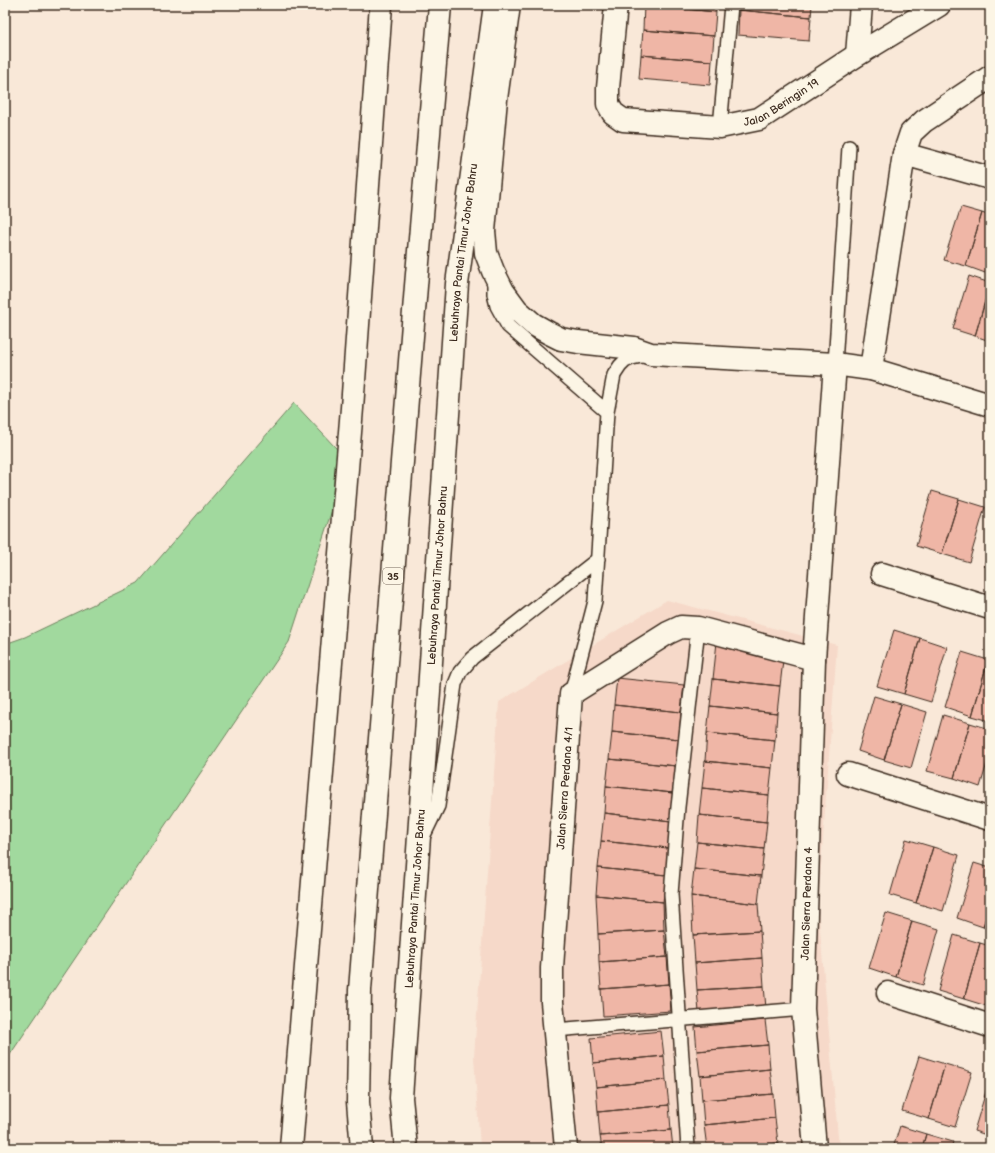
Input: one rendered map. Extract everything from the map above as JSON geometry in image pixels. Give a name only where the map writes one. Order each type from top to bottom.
[{"type":"main road","points":[[291,1148],[352,408],[381,5]]},
{"type":"main road","name":"35","points":[[362,1148],[358,1102],[360,990],[440,5]]},
{"type":"main road","name":"Lebuhraya Pantai Timur Johor Bahru","points":[[406,1148],[401,1098],[457,284],[495,5]]},
{"type":"main road","points":[[510,5],[496,99],[484,231],[486,253],[503,291],[517,310],[533,324],[561,339],[634,348],[651,354],[835,364],[871,369],[990,405]]},
{"type":"main road","name":"Jalan Beringin 19","points":[[616,5],[608,88],[608,104],[613,113],[623,120],[720,127],[758,119],[857,55],[939,5]]},
{"type":"main road","points":[[857,55],[861,5]]},
{"type":"main road","points":[[871,369],[904,154],[910,132],[990,77]]},
{"type":"main road","points":[[904,154],[990,178]]},
{"type":"main road","name":"Jalan Sierra Perdana 4","points":[[815,1148],[803,1008],[814,659],[835,364]]},
{"type":"main road","points":[[882,574],[990,608]]},
{"type":"main road","points":[[571,694],[674,629],[689,627],[698,628],[814,659]]},
{"type":"main road","name":"Jalan Sierra Perdana 4/1","points":[[566,1148],[552,1002],[552,968],[571,694]]},
{"type":"main road","points":[[848,774],[990,819]]},
{"type":"main road","points":[[888,993],[990,1026]]},
{"type":"lane","points":[[720,127],[731,5]]},
{"type":"lane","points":[[835,364],[848,147]]},
{"type":"lane","points":[[493,271],[494,294],[497,306],[508,326],[607,412]]},
{"type":"lane","points":[[571,694],[595,601],[607,412],[614,375],[625,361],[651,354]]},
{"type":"lane","points":[[418,848],[438,806],[455,684],[460,672],[472,658],[598,559]]},
{"type":"lane","points":[[688,1148],[678,1019],[671,894],[679,800],[698,628]]},
{"type":"lane","points":[[555,1030],[803,1008]]},
{"type":"shaded area","points":[[667,600],[837,645],[818,907],[839,1148],[480,1148],[474,1057],[499,702]]},
{"type":"green space","points":[[294,403],[348,461],[289,642],[5,1062],[5,644],[25,637],[138,583]]},
{"type":"building","points":[[644,5],[716,12],[714,36],[643,30]]},
{"type":"building","points":[[644,5],[716,5],[716,12]]},
{"type":"building","points":[[740,5],[812,5],[811,17],[739,10]]},
{"type":"building","points":[[739,10],[811,17],[809,41],[738,35]]},
{"type":"building","points":[[643,30],[714,36],[712,61],[641,55]]},
{"type":"building","points":[[641,55],[712,61],[710,85],[639,79]]},
{"type":"building","points":[[961,207],[982,213],[966,266],[944,260]]},
{"type":"building","points":[[982,213],[990,216],[990,266],[988,274],[966,266]]},
{"type":"building","points":[[969,276],[990,283],[975,336],[953,329]]},
{"type":"building","points":[[990,286],[990,341],[975,336]]},
{"type":"building","points":[[932,491],[959,499],[942,554],[916,546]]},
{"type":"building","points":[[959,499],[985,507],[969,562],[942,554]]},
{"type":"building","points":[[990,546],[990,568],[984,566]]},
{"type":"building","points":[[894,630],[920,638],[904,694],[877,686]]},
{"type":"building","points":[[920,638],[947,647],[931,702],[904,694]]},
{"type":"building","points":[[717,642],[783,660],[780,686],[713,679]]},
{"type":"building","points":[[962,652],[988,660],[972,716],[945,707]]},
{"type":"building","points":[[988,660],[990,660],[990,721],[972,716]]},
{"type":"building","points":[[617,678],[684,685],[681,712],[614,705]]},
{"type":"building","points":[[713,679],[780,686],[777,713],[710,706]]},
{"type":"building","points":[[874,696],[901,704],[884,760],[858,751]]},
{"type":"building","points":[[901,704],[927,712],[911,768],[884,760]]},
{"type":"building","points":[[614,705],[681,712],[679,739],[612,732]]},
{"type":"building","points":[[710,706],[777,713],[775,740],[707,733]]},
{"type":"building","points":[[943,715],[970,723],[954,778],[927,771]]},
{"type":"building","points":[[970,723],[990,729],[990,753],[980,787],[954,778]]},
{"type":"building","points":[[612,732],[679,739],[676,766],[609,759]]},
{"type":"building","points":[[707,733],[775,740],[772,768],[705,761]]},
{"type":"building","points":[[609,759],[676,766],[673,793],[606,786]]},
{"type":"building","points":[[705,761],[772,768],[769,795],[702,788]]},
{"type":"building","points":[[606,786],[673,793],[671,821],[604,813]]},
{"type":"building","points":[[702,788],[769,795],[767,822],[699,815]]},
{"type":"building","points":[[604,813],[671,821],[668,848],[601,841]]},
{"type":"building","points":[[699,815],[767,822],[764,849],[697,842]]},
{"type":"building","points":[[906,839],[933,847],[916,903],[890,895]]},
{"type":"building","points":[[601,841],[668,848],[666,875],[598,868]]},
{"type":"building","points":[[697,842],[764,849],[761,876],[694,869]]},
{"type":"building","points":[[933,847],[959,855],[943,911],[916,903]]},
{"type":"building","points":[[974,863],[990,868],[990,904],[983,927],[957,918]]},
{"type":"building","points":[[598,868],[666,875],[663,902],[596,895]]},
{"type":"building","points":[[694,869],[761,876],[758,904],[691,896]]},
{"type":"building","points":[[596,895],[663,902],[664,930],[598,934]]},
{"type":"building","points":[[691,896],[758,904],[760,931],[693,935]]},
{"type":"building","points":[[990,904],[990,929],[983,927]]},
{"type":"building","points":[[886,913],[912,921],[896,977],[869,968]]},
{"type":"building","points":[[912,921],[939,929],[923,985],[896,977]]},
{"type":"building","points":[[664,930],[667,957],[599,962],[598,934]]},
{"type":"building","points":[[760,931],[762,958],[695,963],[693,935]]},
{"type":"building","points":[[954,935],[980,943],[964,999],[938,991]]},
{"type":"building","points":[[980,943],[990,946],[990,1007],[964,999]]},
{"type":"building","points":[[667,957],[669,984],[601,989],[599,962]]},
{"type":"building","points":[[762,958],[764,986],[697,990],[695,963]]},
{"type":"building","points":[[669,984],[671,1011],[603,1016],[601,989]]},
{"type":"building","points":[[764,986],[766,1008],[699,1012],[697,990]]},
{"type":"building","points":[[765,1020],[768,1045],[697,1051],[695,1027]]},
{"type":"building","points":[[661,1031],[664,1056],[593,1063],[591,1038]]},
{"type":"building","points":[[768,1045],[770,1069],[700,1076],[697,1051]]},
{"type":"building","points":[[664,1056],[666,1080],[596,1087],[593,1063]]},
{"type":"building","points":[[919,1056],[945,1064],[929,1119],[902,1111]]},
{"type":"building","points":[[945,1064],[972,1072],[955,1127],[929,1119]]},
{"type":"building","points":[[770,1069],[773,1094],[702,1100],[700,1076]]},
{"type":"building","points":[[990,1078],[990,1136],[974,1131]]},
{"type":"building","points":[[666,1080],[669,1105],[598,1112],[596,1087]]},
{"type":"building","points":[[773,1094],[775,1118],[704,1125],[702,1100]]},
{"type":"building","points":[[669,1105],[671,1130],[600,1136],[598,1112]]},
{"type":"building","points":[[775,1118],[778,1143],[725,1148],[707,1148],[704,1125]]},
{"type":"building","points":[[900,1126],[926,1134],[922,1148],[893,1148]]},
{"type":"building","points":[[671,1130],[673,1148],[602,1148],[600,1136]]},
{"type":"building","points":[[926,1134],[953,1142],[951,1148],[922,1148]]},
{"type":"building","points":[[778,1143],[778,1148],[725,1148]]}]
